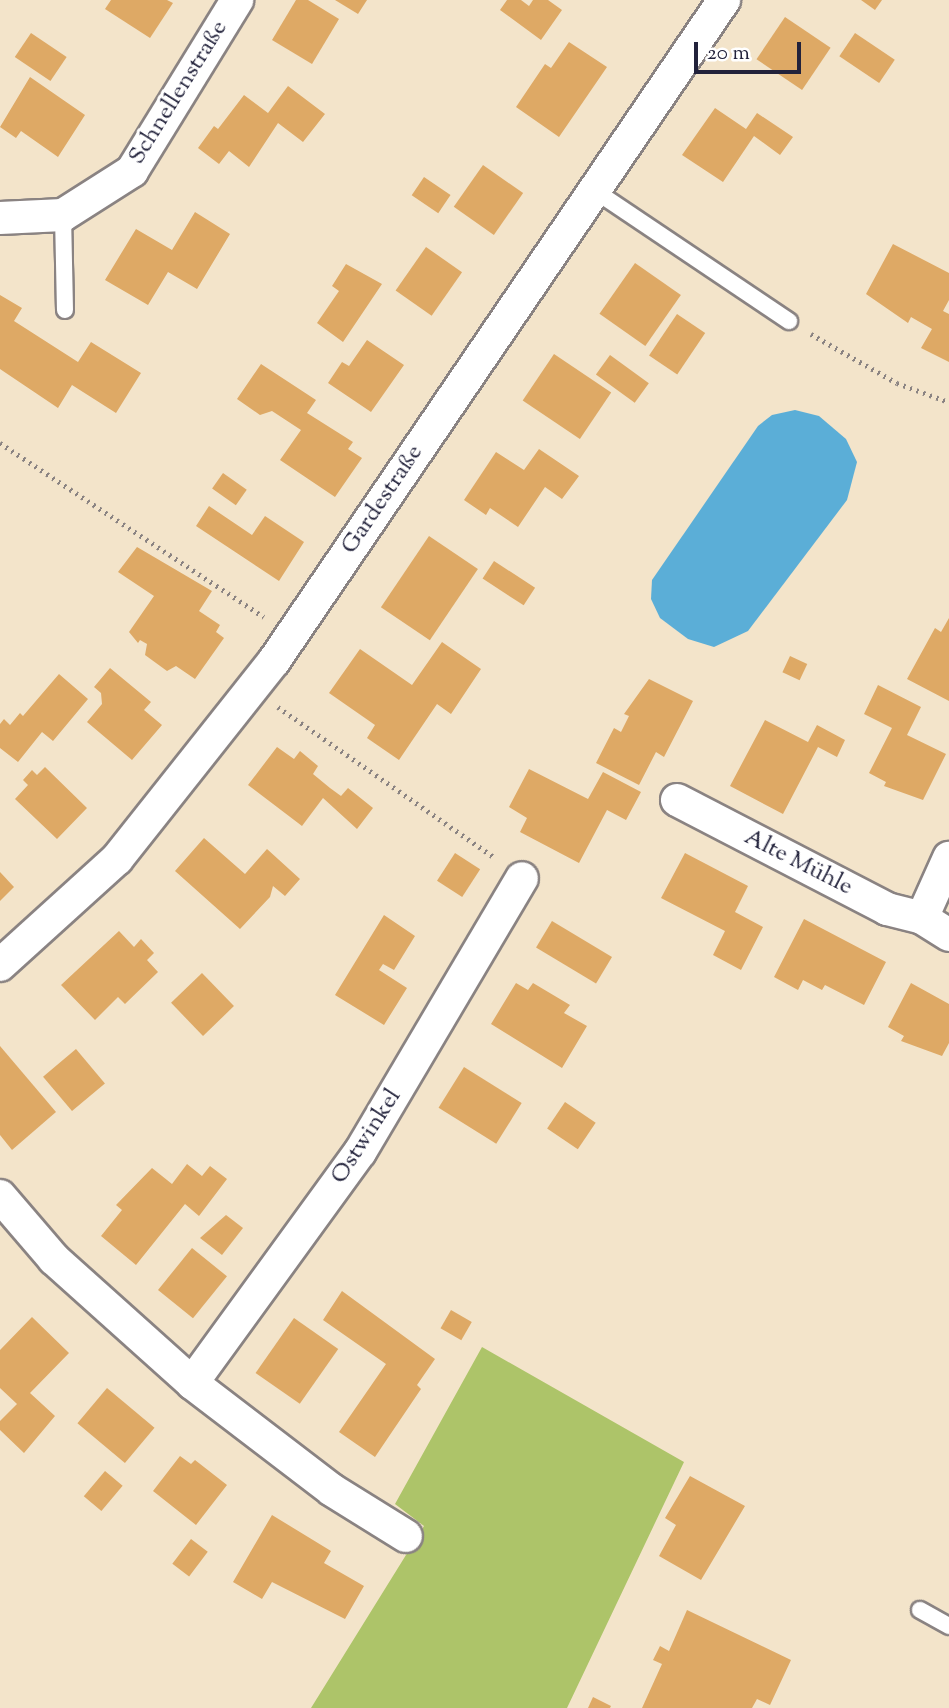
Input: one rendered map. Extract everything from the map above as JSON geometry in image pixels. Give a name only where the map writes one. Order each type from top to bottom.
[{"type":"street","name":"Schnellenstraße","points":[[0,218],[63,215],[132,172],[237,0]]},
{"type":"street","name":"Gardestraße","points":[[0,965],[117,859],[250,690],[291,635],[724,0]]},
{"type":"street","name":"Alte Mühle","points":[[677,800],[887,909],[922,918],[949,935]]},
{"type":"street","points":[[922,918],[949,858]]},
{"type":"street","name":"Ostwinkel","points":[[192,1383],[360,1152],[522,877]]},
{"type":"street","points":[[0,1195],[54,1259],[192,1383],[332,1490],[406,1536]]},
{"type":"lane","points":[[594,190],[789,321]]},
{"type":"lane","points":[[63,215],[65,310]]},
{"type":"lane","points":[[920,1610],[949,1626]]},
{"type":"path","points":[[789,321],[897,383],[949,402]]},
{"type":"path","points":[[0,443],[291,635]]},
{"type":"path","points":[[250,690],[522,877]]},
{"type":"green space","points":[[482,1347],[684,1462],[567,1708],[311,1708],[424,1526],[395,1504]]},
{"type":"water","points":[[795,410],[819,416],[846,439],[857,462],[847,500],[748,631],[714,647],[688,639],[660,618],[651,599],[652,580],[758,426],[772,415]]},
{"type":"building","points":[[111,0],[167,0],[173,3],[150,38],[105,9]]},
{"type":"building","points":[[296,0],[308,0],[339,19],[312,64],[272,40]]},
{"type":"building","points":[[335,0],[367,0],[358,14]]},
{"type":"building","points":[[507,0],[521,0],[529,6],[533,0],[548,0],[562,10],[541,40],[500,10]]},
{"type":"building","points":[[861,0],[882,0],[875,10]]},
{"type":"building","points":[[785,17],[831,48],[802,90],[756,59]]},
{"type":"building","points":[[31,33],[67,57],[50,81],[15,57]]},
{"type":"building","points":[[855,33],[895,60],[879,83],[839,56]]},
{"type":"building","points":[[569,42],[607,67],[559,137],[516,107],[545,64],[551,68]]},
{"type":"building","points":[[30,77],[85,115],[58,157],[21,131],[16,138],[0,127]]},
{"type":"building","points":[[288,86],[325,114],[303,142],[278,123],[249,167],[229,151],[219,164],[198,148],[214,126],[218,129],[244,95],[268,113]]},
{"type":"building","points":[[715,108],[746,129],[757,113],[793,137],[780,155],[754,136],[723,182],[682,155]]},
{"type":"building","points":[[483,165],[523,193],[494,235],[454,207]]},
{"type":"building","points":[[424,177],[451,195],[438,213],[412,195]]},
{"type":"building","points":[[195,212],[230,234],[197,289],[168,272],[148,305],[105,280],[136,229],[172,250]]},
{"type":"building","points":[[893,244],[949,273],[949,300],[943,311],[949,314],[949,362],[921,348],[932,329],[911,317],[908,323],[866,294]]},
{"type":"building","points":[[426,247],[462,272],[432,316],[396,290]]},
{"type":"building","points":[[635,263],[681,295],[645,346],[599,314]]},
{"type":"building","points":[[346,264],[382,284],[343,342],[317,323],[339,291],[332,286]]},
{"type":"building","points":[[0,295],[22,308],[14,321],[78,362],[91,342],[141,373],[116,413],[72,385],[58,408],[0,369]]},
{"type":"building","points":[[677,314],[705,333],[677,374],[649,355]]},
{"type":"building","points":[[367,340],[404,365],[371,412],[328,383],[342,362],[349,366]]},
{"type":"building","points":[[554,354],[611,393],[580,439],[523,400]]},
{"type":"building","points":[[610,355],[649,383],[635,403],[596,374]]},
{"type":"building","points":[[261,364],[316,400],[307,413],[353,442],[348,449],[362,458],[335,497],[280,460],[301,430],[272,411],[260,415],[237,399]]},
{"type":"building","points":[[539,449],[579,476],[562,499],[545,487],[518,527],[490,508],[486,515],[464,500],[496,452],[524,470]]},
{"type":"building","points":[[223,473],[247,490],[236,505],[212,489]]},
{"type":"building","points":[[209,506],[252,535],[265,516],[304,542],[279,581],[196,526]]},
{"type":"building","points":[[429,536],[478,569],[430,640],[381,607]]},
{"type":"building","points":[[137,547],[212,591],[199,611],[220,625],[216,632],[224,638],[195,679],[176,666],[167,671],[145,655],[147,644],[140,640],[138,643],[129,632],[154,596],[118,572]]},
{"type":"building","points":[[494,561],[535,588],[524,605],[483,579]]},
{"type":"building","points":[[949,618],[949,701],[907,679],[935,628],[941,632]]},
{"type":"building","points":[[442,642],[481,669],[451,714],[437,704],[399,760],[367,738],[375,725],[329,693],[360,649],[412,685]]},
{"type":"building","points":[[790,656],[807,664],[800,680],[782,672]]},
{"type":"building","points":[[110,668],[151,702],[144,710],[162,725],[132,760],[87,722],[102,704],[101,693],[94,687]]},
{"type":"building","points":[[59,674],[88,699],[53,741],[42,732],[18,762],[0,748],[0,724],[4,719],[10,725],[20,713],[23,716]]},
{"type":"building","points":[[649,679],[693,701],[664,757],[656,752],[639,785],[596,763],[614,728],[621,732],[629,716],[624,714]]},
{"type":"building","points":[[878,685],[921,707],[907,735],[946,754],[923,800],[884,786],[886,782],[869,773],[892,728],[864,714]]},
{"type":"building","points":[[765,720],[808,742],[817,725],[845,740],[837,757],[818,747],[783,814],[730,786]]},
{"type":"building","points":[[277,747],[294,759],[300,751],[318,766],[313,774],[330,788],[341,796],[348,788],[373,808],[357,829],[323,798],[302,826],[248,785]]},
{"type":"building","points":[[45,767],[87,808],[57,839],[15,799],[28,785],[23,780],[32,770],[37,775]]},
{"type":"building","points":[[529,769],[588,799],[603,772],[641,792],[626,820],[607,810],[579,863],[520,832],[527,818],[509,807]]},
{"type":"building","points":[[204,838],[245,874],[267,849],[300,879],[285,896],[273,886],[270,897],[240,929],[175,871]]},
{"type":"building","points":[[455,853],[480,869],[462,897],[437,881]]},
{"type":"building","points":[[685,853],[748,886],[735,912],[763,927],[741,970],[713,955],[725,931],[661,898]]},
{"type":"building","points":[[0,872],[14,887],[0,901]]},
{"type":"building","points":[[384,915],[415,936],[394,970],[383,964],[379,970],[407,988],[384,1025],[335,995]]},
{"type":"building","points":[[804,919],[886,962],[864,1005],[825,985],[822,990],[803,980],[798,990],[774,977]]},
{"type":"building","points":[[552,921],[612,957],[596,984],[536,948]]},
{"type":"building","points":[[119,931],[134,947],[141,939],[154,953],[147,960],[158,972],[125,1004],[118,997],[95,1020],[61,985]]},
{"type":"building","points":[[202,973],[234,1006],[203,1036],[171,1003]]},
{"type":"building","points":[[516,983],[528,990],[533,983],[570,1005],[564,1013],[587,1026],[562,1068],[491,1024]]},
{"type":"building","points":[[911,983],[949,1004],[949,1043],[942,1056],[901,1041],[904,1036],[888,1027]]},
{"type":"building","points":[[0,1046],[56,1112],[12,1150],[0,1135]]},
{"type":"building","points":[[76,1049],[105,1083],[72,1111],[43,1077]]},
{"type":"building","points":[[464,1067],[522,1103],[496,1144],[439,1108]]},
{"type":"building","points":[[565,1102],[596,1123],[578,1149],[547,1129]]},
{"type":"building","points":[[187,1164],[202,1176],[210,1166],[227,1179],[199,1216],[185,1204],[136,1265],[101,1236],[122,1210],[116,1205],[152,1168],[172,1184]]},
{"type":"building","points":[[226,1215],[243,1228],[222,1255],[200,1238]]},
{"type":"building","points":[[192,1248],[227,1276],[193,1318],[158,1290]]},
{"type":"building","points":[[342,1291],[435,1359],[417,1385],[421,1389],[375,1457],[339,1432],[386,1364],[323,1320]]},
{"type":"building","points":[[451,1310],[472,1322],[461,1340],[440,1328]]},
{"type":"building","points":[[32,1317],[69,1353],[30,1393],[55,1416],[24,1453],[0,1430],[0,1421],[17,1404],[0,1388],[0,1350]]},
{"type":"building","points":[[294,1318],[338,1349],[300,1404],[256,1373]]},
{"type":"building","points":[[107,1388],[154,1428],[125,1463],[77,1423]]},
{"type":"building","points":[[180,1456],[191,1464],[195,1460],[227,1485],[196,1525],[153,1491]]},
{"type":"building","points":[[105,1471],[123,1486],[101,1511],[84,1496]]},
{"type":"building","points":[[690,1476],[745,1506],[701,1580],[659,1556],[676,1525],[665,1518]]},
{"type":"building","points":[[272,1515],[331,1551],[324,1563],[364,1586],[345,1619],[272,1582],[262,1599],[233,1582]]},
{"type":"building","points":[[191,1539],[208,1552],[189,1576],[172,1564]]},
{"type":"building","points":[[687,1610],[791,1660],[770,1705],[757,1699],[752,1708],[642,1708],[662,1664],[653,1660],[660,1646],[669,1651]]},
{"type":"building","points":[[593,1697],[611,1706],[610,1708],[588,1708]]}]
